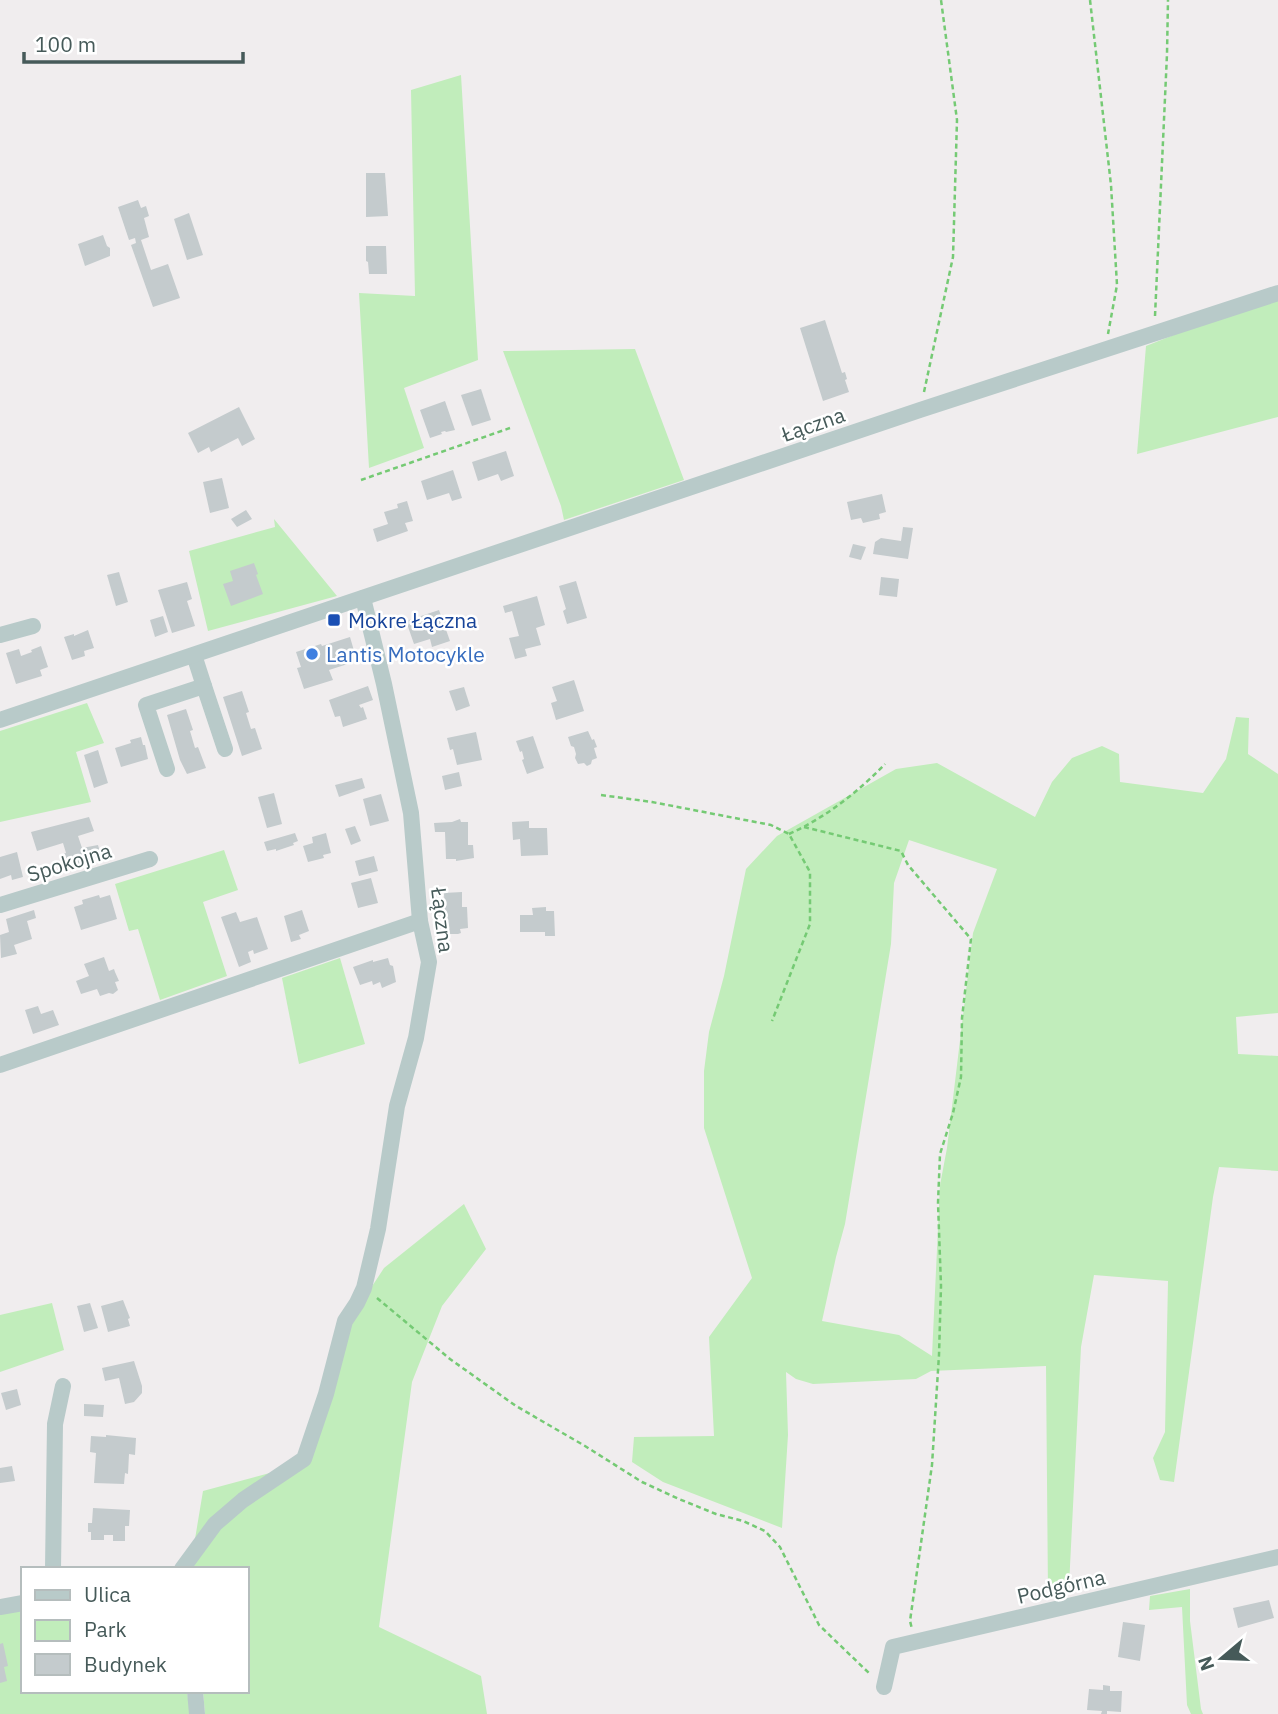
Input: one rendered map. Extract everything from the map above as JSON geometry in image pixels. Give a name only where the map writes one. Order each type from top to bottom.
[{"type":"street","name":"Łączna","points":[[0,720],[920,410],[1278,293]]},
{"type":"street","name":"Łączna","points":[[183,1567],[215,1524],[243,1500],[304,1459],[326,1394],[345,1321],[364,1288],[378,1229],[397,1106],[416,1038],[429,962],[420,921],[411,813],[363,598]]},
{"type":"street","points":[[0,635],[33,626]]},
{"type":"street","points":[[194,655],[225,750]]},
{"type":"street","points":[[167,769],[146,705],[204,686]]},
{"type":"street","name":"Spokojna","points":[[0,905],[150,859]]},
{"type":"street","points":[[0,1065],[420,921]]},
{"type":"street","points":[[53,1567],[55,1424],[63,1386]]},
{"type":"street","name":"Podgórna","points":[[884,1687],[894,1647],[1278,1557]]},
{"type":"street","points":[[0,1607],[21,1603]]},
{"type":"street","points":[[195,1693],[197,1714]]},
{"type":"path","points":[[920,410],[953,257],[957,120],[941,0]]},
{"type":"path","points":[[1090,0],[1111,185],[1117,285],[1104,351]]},
{"type":"path","points":[[1154,334],[1168,0]]},
{"type":"path","points":[[361,480],[510,428]]},
{"type":"path","points":[[789,834],[804,827],[864,785],[885,764]]},
{"type":"path","points":[[601,795],[771,825],[789,834],[810,872],[810,924],[772,1021]]},
{"type":"path","points":[[804,827],[901,850],[908,865],[971,939],[962,1018],[961,1077],[940,1154],[940,1355],[932,1465],[910,1621],[915,1642]]},
{"type":"path","points":[[364,1288],[450,1359],[516,1406],[642,1482],[716,1514],[743,1521],[765,1531],[780,1547],[819,1625],[884,1687]]},
{"type":"green space","points":[[461,75],[478,360],[404,388],[424,448],[369,468],[359,293],[415,296],[411,90]]},
{"type":"green space","points":[[1278,299],[1278,417],[1137,454],[1146,346],[1214,319]]},
{"type":"green space","points":[[635,349],[684,480],[564,520],[503,351]]},
{"type":"green space","points":[[274,519],[337,596],[208,631],[189,551],[275,527]]},
{"type":"green space","points":[[87,703],[104,743],[76,752],[91,802],[0,822],[0,731]]},
{"type":"green space","points":[[1236,717],[1249,718],[1248,754],[1278,774],[1278,1013],[1236,1017],[1238,1054],[1278,1056],[1278,1171],[1219,1167],[1174,1482],[1160,1480],[1153,1458],[1165,1432],[1168,1281],[1094,1275],[1081,1347],[1069,1586],[1048,1594],[1046,1366],[931,1371],[916,1379],[813,1384],[796,1379],[786,1372],[788,1435],[782,1528],[663,1482],[632,1462],[634,1437],[714,1436],[709,1337],[752,1278],[704,1128],[704,1071],[709,1032],[724,976],[746,869],[777,836],[896,769],[937,763],[1035,817],[1052,782],[1072,758],[1102,746],[1119,754],[1120,782],[1203,793],[1226,759]],"holes":[[[909,840],[997,869],[973,933],[947,1148],[940,1185],[932,1356],[899,1335],[822,1321],[845,1224],[891,944],[894,883]]]},
{"type":"green space","points":[[224,850],[238,890],[203,902],[227,976],[160,1000],[138,929],[129,931],[115,884]]},
{"type":"green space","points":[[340,958],[365,1044],[299,1064],[282,978]]},
{"type":"green space","points":[[464,1204],[486,1249],[442,1306],[412,1382],[379,1627],[481,1676],[487,1714],[205,1714],[203,1693],[248,1693],[248,1567],[190,1567],[203,1491],[307,1463],[331,1349],[384,1268]]},
{"type":"green space","points":[[52,1303],[64,1350],[0,1372],[0,1315]]},
{"type":"green space","points":[[1190,1589],[1190,1621],[1203,1714],[1191,1714],[1187,1705],[1182,1607],[1149,1610],[1150,1596]]},
{"type":"green space","points":[[21,1608],[21,1693],[187,1693],[190,1714],[0,1714],[0,1612]]},
{"type":"building","points":[[366,173],[385,173],[388,216],[366,217]]},
{"type":"building","points":[[138,200],[141,208],[146,206],[149,216],[144,218],[149,237],[141,240],[151,270],[168,264],[180,298],[153,307],[131,245],[136,243],[135,238],[129,240],[118,207]]},
{"type":"building","points":[[189,213],[203,255],[187,260],[174,219]]},
{"type":"building","points":[[103,235],[110,248],[110,256],[85,266],[78,244]]},
{"type":"building","points":[[366,246],[386,246],[387,274],[369,274]]},
{"type":"building","points":[[825,320],[842,373],[845,372],[849,392],[823,401],[800,328]]},
{"type":"building","points":[[481,389],[491,420],[472,426],[461,395]]},
{"type":"building","points":[[445,401],[455,430],[441,432],[442,434],[430,438],[420,410]]},
{"type":"building","points":[[239,407],[255,439],[242,446],[238,438],[211,452],[209,447],[198,453],[188,433]]},
{"type":"building","points":[[506,451],[514,476],[501,481],[498,474],[478,481],[472,462]]},
{"type":"building","points":[[453,470],[462,498],[452,501],[449,493],[427,500],[421,481]]},
{"type":"building","points":[[222,478],[229,508],[210,513],[203,482]]},
{"type":"building","points":[[882,494],[886,512],[879,514],[880,519],[863,523],[861,518],[851,520],[847,502]]},
{"type":"building","points":[[407,501],[413,521],[405,523],[408,531],[377,542],[373,529],[388,524],[384,512],[398,508],[397,504]]},
{"type":"building","points":[[246,510],[252,519],[237,527],[231,519]]},
{"type":"building","points":[[903,527],[913,528],[908,559],[873,554],[875,542],[881,538],[901,541]]},
{"type":"building","points":[[853,544],[866,547],[861,560],[849,557]]},
{"type":"building","points":[[254,563],[263,594],[231,606],[223,584],[233,581],[230,571]]},
{"type":"building","points":[[119,572],[128,602],[116,606],[107,575]]},
{"type":"building","points":[[881,577],[899,579],[897,597],[879,595]]},
{"type":"building","points":[[576,581],[587,618],[567,624],[563,611],[566,609],[559,586]]},
{"type":"building","points":[[187,582],[192,599],[187,601],[195,626],[172,633],[158,590]]},
{"type":"building","points":[[537,596],[545,625],[536,628],[541,645],[525,649],[527,656],[515,659],[509,638],[519,636],[512,611],[505,613],[503,606]]},
{"type":"building","points":[[439,610],[450,641],[432,647],[430,639],[414,644],[406,621]]},
{"type":"building","points":[[163,616],[168,632],[155,637],[150,620]]},
{"type":"building","points":[[88,630],[94,648],[84,651],[85,656],[72,660],[64,637]]},
{"type":"building","points":[[350,637],[357,661],[329,670],[333,680],[304,689],[297,668],[301,667],[296,652]]},
{"type":"building","points":[[41,646],[48,667],[40,670],[42,676],[16,684],[6,653],[19,649],[21,656]]},
{"type":"building","points":[[574,680],[584,711],[556,720],[551,703],[557,701],[552,687]]},
{"type":"building","points":[[368,686],[373,700],[359,705],[363,707],[367,719],[343,727],[340,716],[335,717],[329,700]]},
{"type":"building","points":[[464,687],[470,706],[456,711],[449,691]]},
{"type":"building","points":[[242,691],[251,729],[255,728],[262,749],[242,756],[223,697]]},
{"type":"building","points":[[186,709],[195,748],[198,747],[206,768],[187,774],[180,760],[167,715]]},
{"type":"building","points":[[588,731],[597,747],[594,748],[597,758],[587,766],[584,763],[578,764],[574,747],[568,737]]},
{"type":"building","points":[[476,732],[482,760],[457,765],[447,738]]},
{"type":"building","points":[[533,736],[544,768],[527,774],[522,751],[520,752],[516,741]]},
{"type":"building","points":[[141,737],[148,759],[121,767],[115,748]]},
{"type":"building","points":[[98,750],[108,783],[94,788],[84,755]]},
{"type":"building","points":[[459,772],[462,786],[445,790],[442,776]]},
{"type":"building","points":[[362,778],[365,788],[339,797],[335,785]]},
{"type":"building","points":[[274,793],[282,824],[267,828],[258,797]]},
{"type":"building","points":[[381,794],[389,821],[370,826],[363,799]]},
{"type":"building","points":[[89,817],[94,831],[78,836],[82,848],[98,845],[101,856],[66,869],[62,854],[66,853],[63,843],[37,851],[31,832]]},
{"type":"building","points":[[460,819],[461,822],[468,822],[468,845],[473,845],[474,858],[456,861],[446,859],[445,832],[435,832],[434,823]]},
{"type":"building","points":[[529,821],[529,828],[547,828],[548,855],[521,856],[520,839],[513,840],[512,822]]},
{"type":"building","points":[[355,826],[361,841],[351,845],[345,829]]},
{"type":"building","points":[[295,833],[298,841],[293,843],[294,845],[267,851],[264,842]]},
{"type":"building","points":[[326,833],[331,853],[323,855],[324,858],[308,862],[303,846],[313,843],[312,837]]},
{"type":"building","points":[[17,852],[23,877],[12,880],[11,875],[0,879],[0,857]]},
{"type":"building","points":[[374,856],[378,871],[359,876],[355,861]]},
{"type":"building","points":[[371,878],[378,903],[358,908],[351,883]]},
{"type":"building","points":[[462,892],[462,907],[467,907],[468,928],[460,929],[461,933],[458,934],[443,934],[444,893]]},
{"type":"building","points":[[99,895],[100,898],[110,895],[117,919],[81,930],[74,907],[83,904],[82,900]]},
{"type":"building","points":[[546,907],[546,911],[554,911],[555,936],[545,936],[545,932],[520,932],[520,915],[533,915],[532,908]]},
{"type":"building","points":[[34,910],[36,918],[27,921],[32,939],[14,945],[17,954],[1,958],[0,935],[9,932],[6,919]]},
{"type":"building","points":[[302,910],[309,931],[299,935],[301,939],[291,942],[284,916]]},
{"type":"building","points":[[236,912],[240,922],[257,917],[268,949],[254,954],[253,950],[248,952],[251,962],[239,967],[221,917]]},
{"type":"building","points":[[104,957],[109,971],[114,969],[119,981],[115,982],[118,990],[113,994],[100,996],[97,989],[81,994],[76,981],[89,976],[84,964]]},
{"type":"building","points":[[388,958],[393,966],[396,982],[382,988],[380,982],[373,985],[372,981],[360,985],[353,967]]},
{"type":"building","points":[[38,1006],[41,1014],[53,1010],[59,1025],[33,1034],[25,1010]]},
{"type":"building","points":[[123,1300],[130,1326],[108,1332],[101,1306]]},
{"type":"building","points":[[90,1303],[98,1328],[84,1332],[77,1306]]},
{"type":"building","points":[[134,1361],[142,1393],[134,1402],[125,1404],[119,1378],[105,1381],[102,1368]]},
{"type":"building","points":[[17,1389],[21,1405],[6,1410],[1,1393]]},
{"type":"building","points":[[84,1404],[104,1405],[103,1417],[84,1416]]},
{"type":"building","points":[[91,1436],[136,1438],[135,1455],[129,1454],[128,1474],[125,1473],[124,1484],[94,1483],[96,1453],[90,1452]]},
{"type":"building","points":[[12,1466],[15,1481],[0,1483],[0,1468]]},
{"type":"building","points":[[93,1508],[130,1510],[129,1526],[125,1526],[125,1541],[113,1541],[113,1535],[104,1535],[104,1540],[91,1540],[88,1523],[92,1523]]},
{"type":"building","points":[[1269,1600],[1274,1618],[1238,1628],[1233,1608]]},
{"type":"building","points":[[1123,1622],[1145,1625],[1140,1661],[1118,1657]]},
{"type":"building","points":[[3,1643],[8,1666],[4,1667],[7,1681],[0,1683],[0,1644]]},
{"type":"building","points":[[1103,1685],[1110,1686],[1110,1691],[1122,1691],[1121,1712],[1107,1711],[1107,1714],[1101,1714],[1102,1711],[1087,1710],[1089,1689],[1103,1690]]},
{"type":"place","name":"Mokre Łączna","points":[[334,620]]},
{"type":"place","name":"Lantis Motocykle","points":[[312,654]]}]
